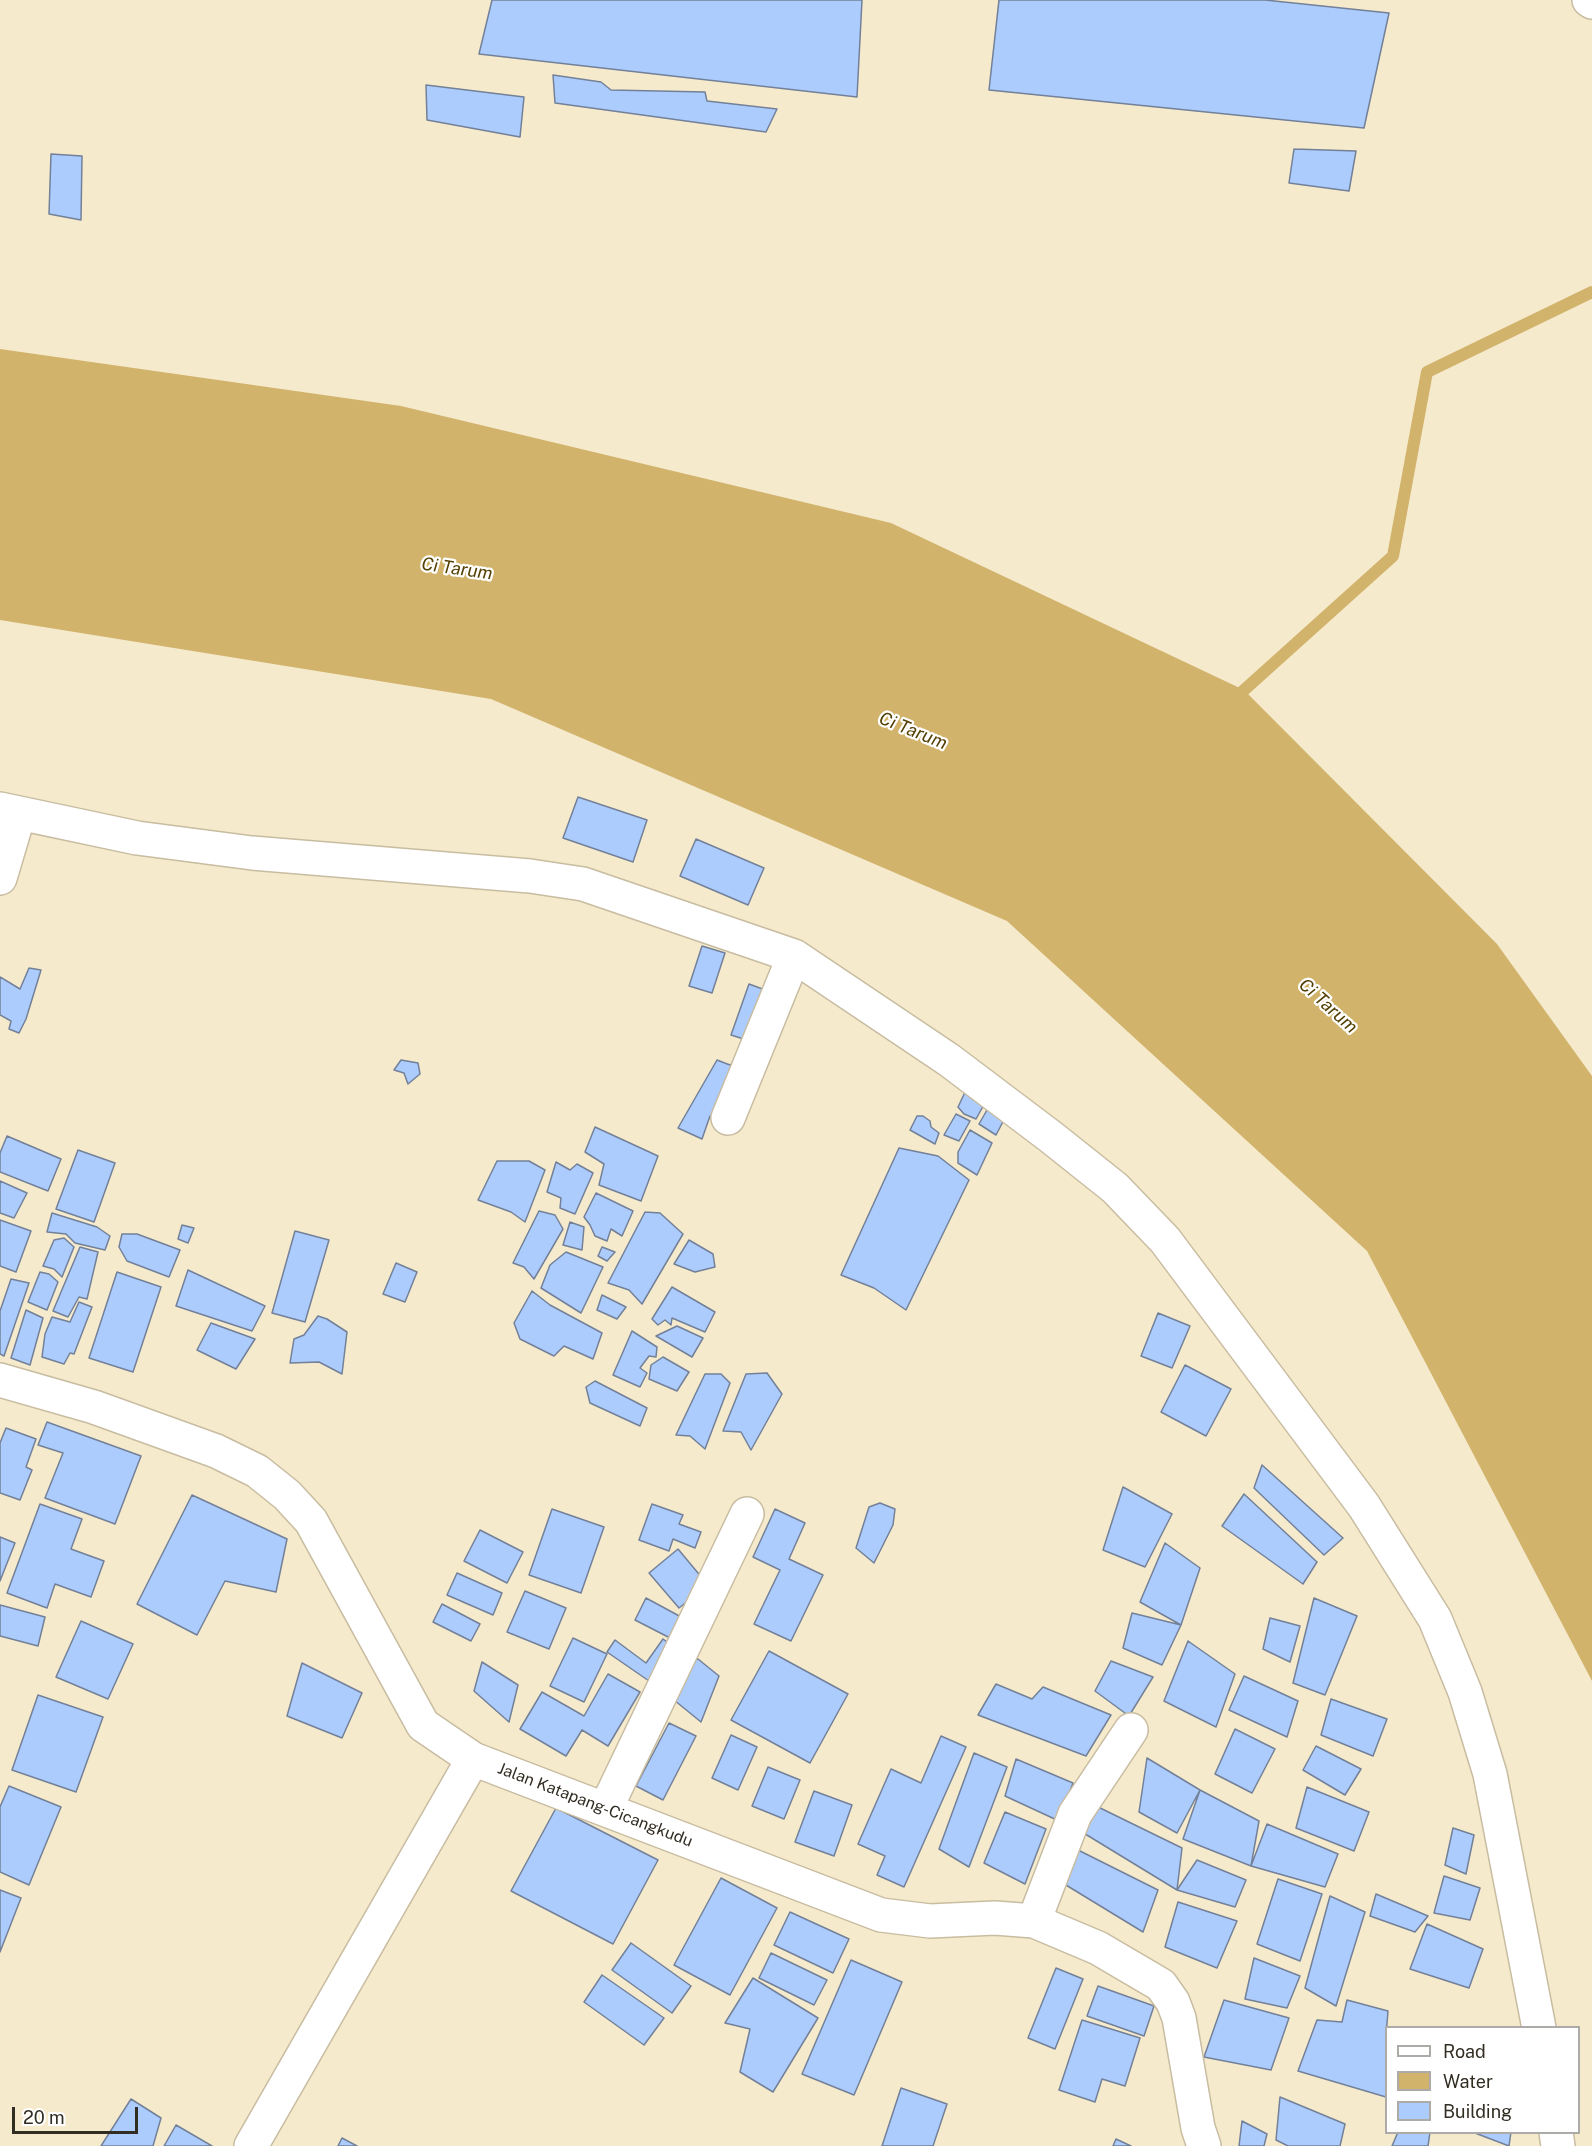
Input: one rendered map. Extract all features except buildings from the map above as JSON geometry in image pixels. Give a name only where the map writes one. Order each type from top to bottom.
[{"type":"street","points":[[0,878],[10,811],[137,838],[252,853],[530,876],[583,884],[794,956],[949,1060],[1115,1188],[1165,1240],[1364,1506],[1435,1619],[1465,1692],[1490,1774],[1539,2026]]},
{"type":"street","points":[[728,1118],[794,956]]},
{"type":"street","name":"Jalan Katapang-Cicangkudu","points":[[0,1380],[94,1407],[216,1451],[257,1471],[311,1521],[423,1725],[473,1759],[881,1915],[930,1921],[995,1918],[1035,1921],[1098,1948],[1161,1985],[1173,2002],[1179,2018],[1198,2128],[1204,2146]]},
{"type":"street","points":[[606,1808],[747,1514]]},
{"type":"street","points":[[1035,1921],[1075,1814],[1131,1730]]},
{"type":"street","points":[[251,2146],[473,1759]]},
{"type":"water","name":"Ci Tarum","points":[[0,349],[401,406],[891,523],[1244,690],[1497,944],[1592,1076],[1592,1681],[1367,1251],[1007,921],[491,699],[0,620]]},
{"type":"waterway","points":[[1233,700],[1393,556],[1427,372],[1592,292]]}]
